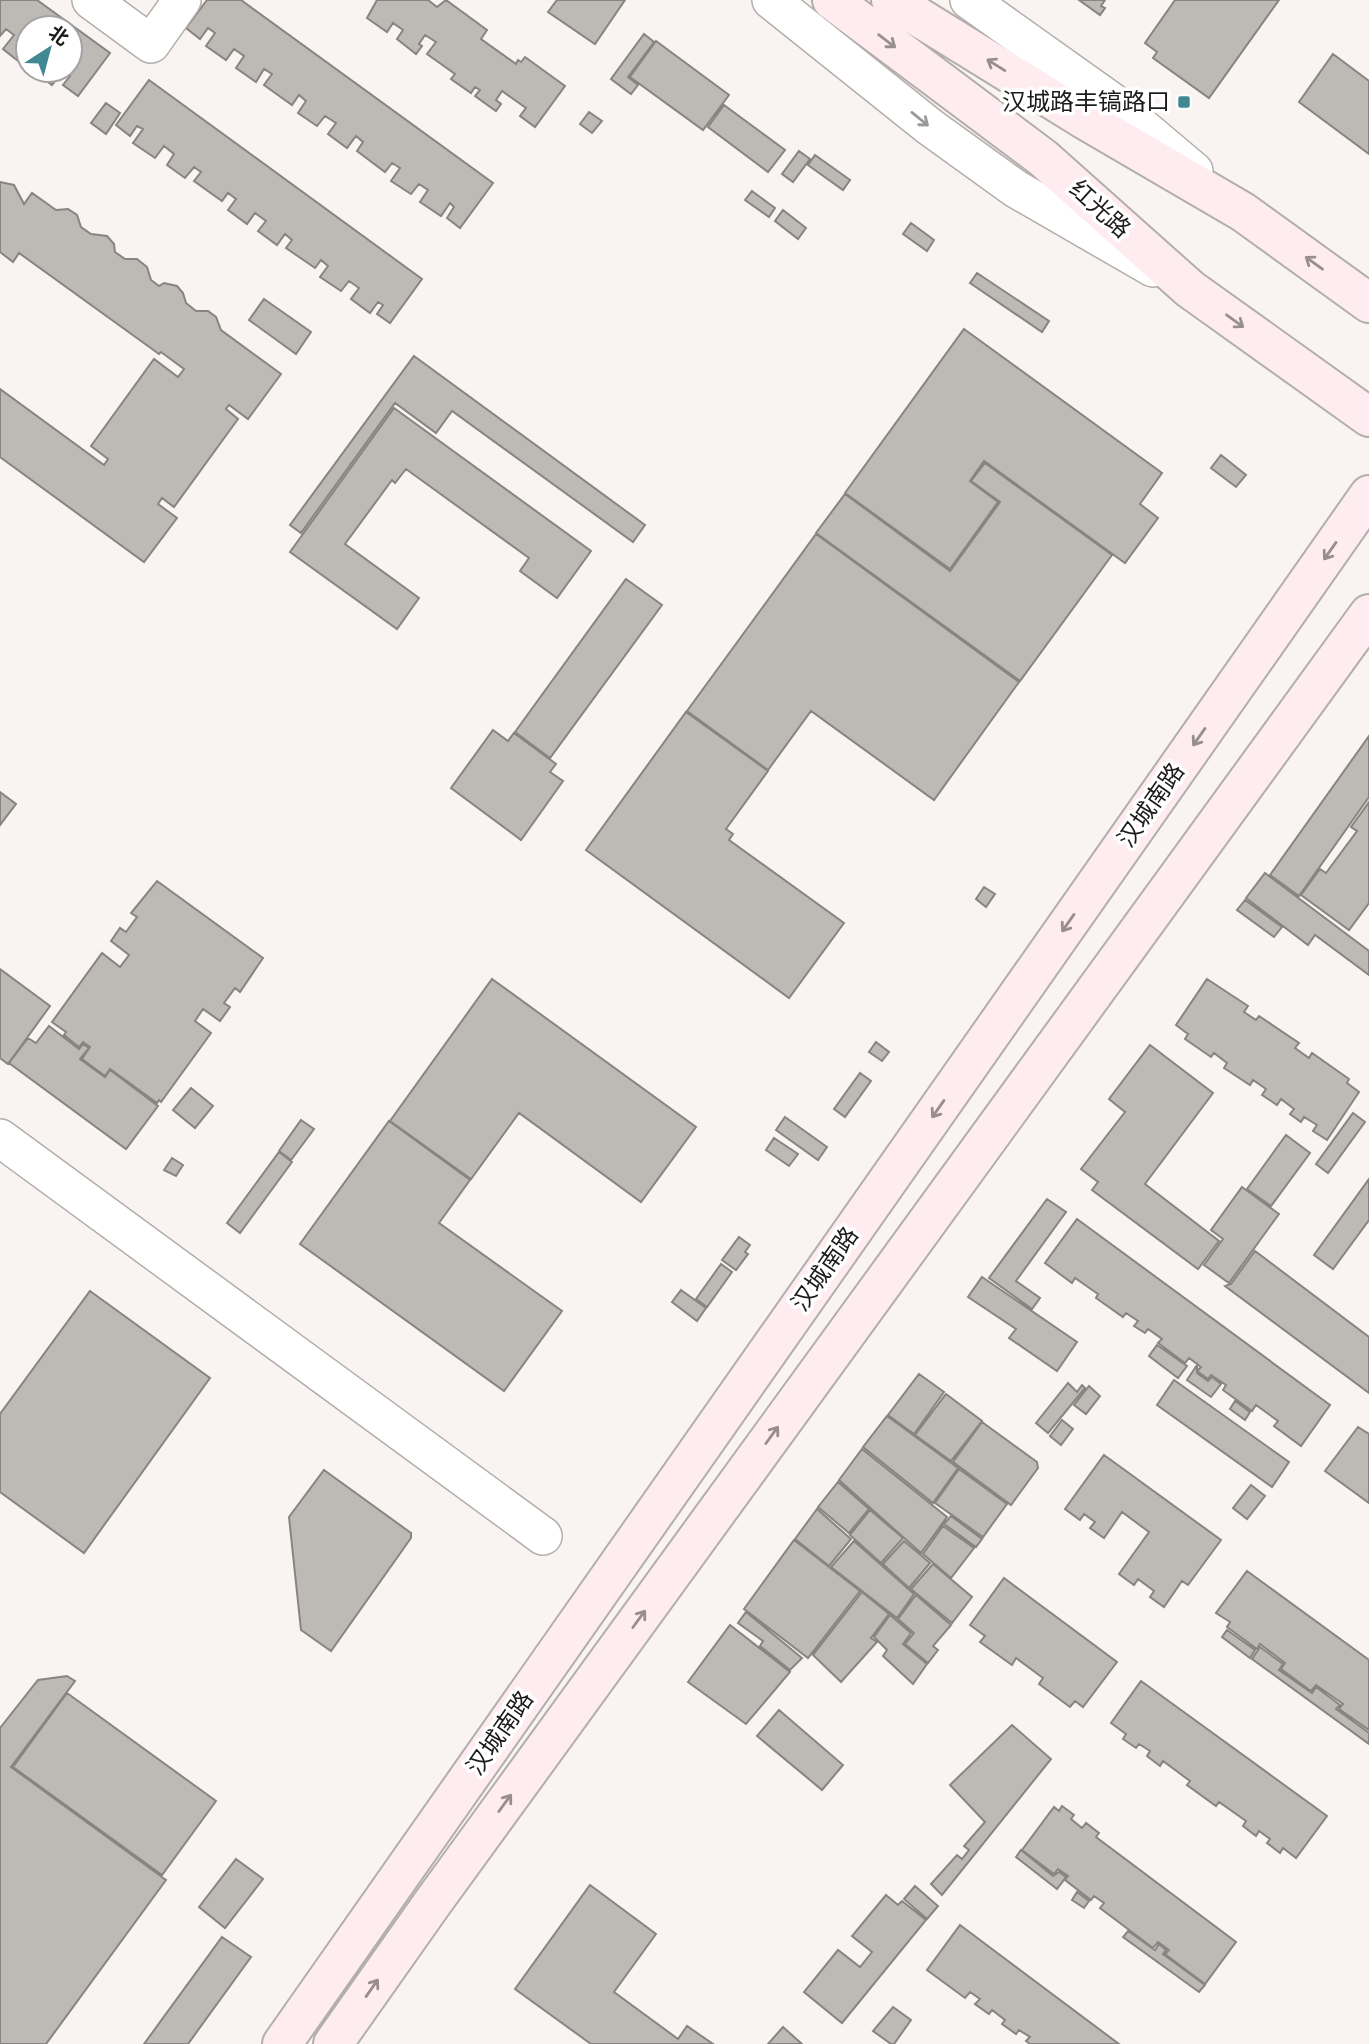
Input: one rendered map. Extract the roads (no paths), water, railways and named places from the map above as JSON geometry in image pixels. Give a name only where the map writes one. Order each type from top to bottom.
[{"type":"main road","name":"红光路","points":[[832,0],[1043,158],[1190,289],[1369,417]]},
{"type":"main road","points":[[891,0],[1082,118],[1243,212],[1369,303]]},
{"type":"main road","name":"汉城南路","points":[[282,2044],[1369,495]]},
{"type":"main road","name":"汉城南路","points":[[333,2044],[431,1905],[1369,614]]},
{"type":"street","points":[[91,0],[150,44],[182,0]]},
{"type":"street","points":[[771,0],[930,127],[1016,190],[1190,289]]},
{"type":"street","points":[[969,0],[1111,101],[1243,212]]},
{"type":"street","points":[[0,1138],[543,1536]]},
{"type":"place","name":"汉城路丰镐路口","points":[[1184,102]]}]
